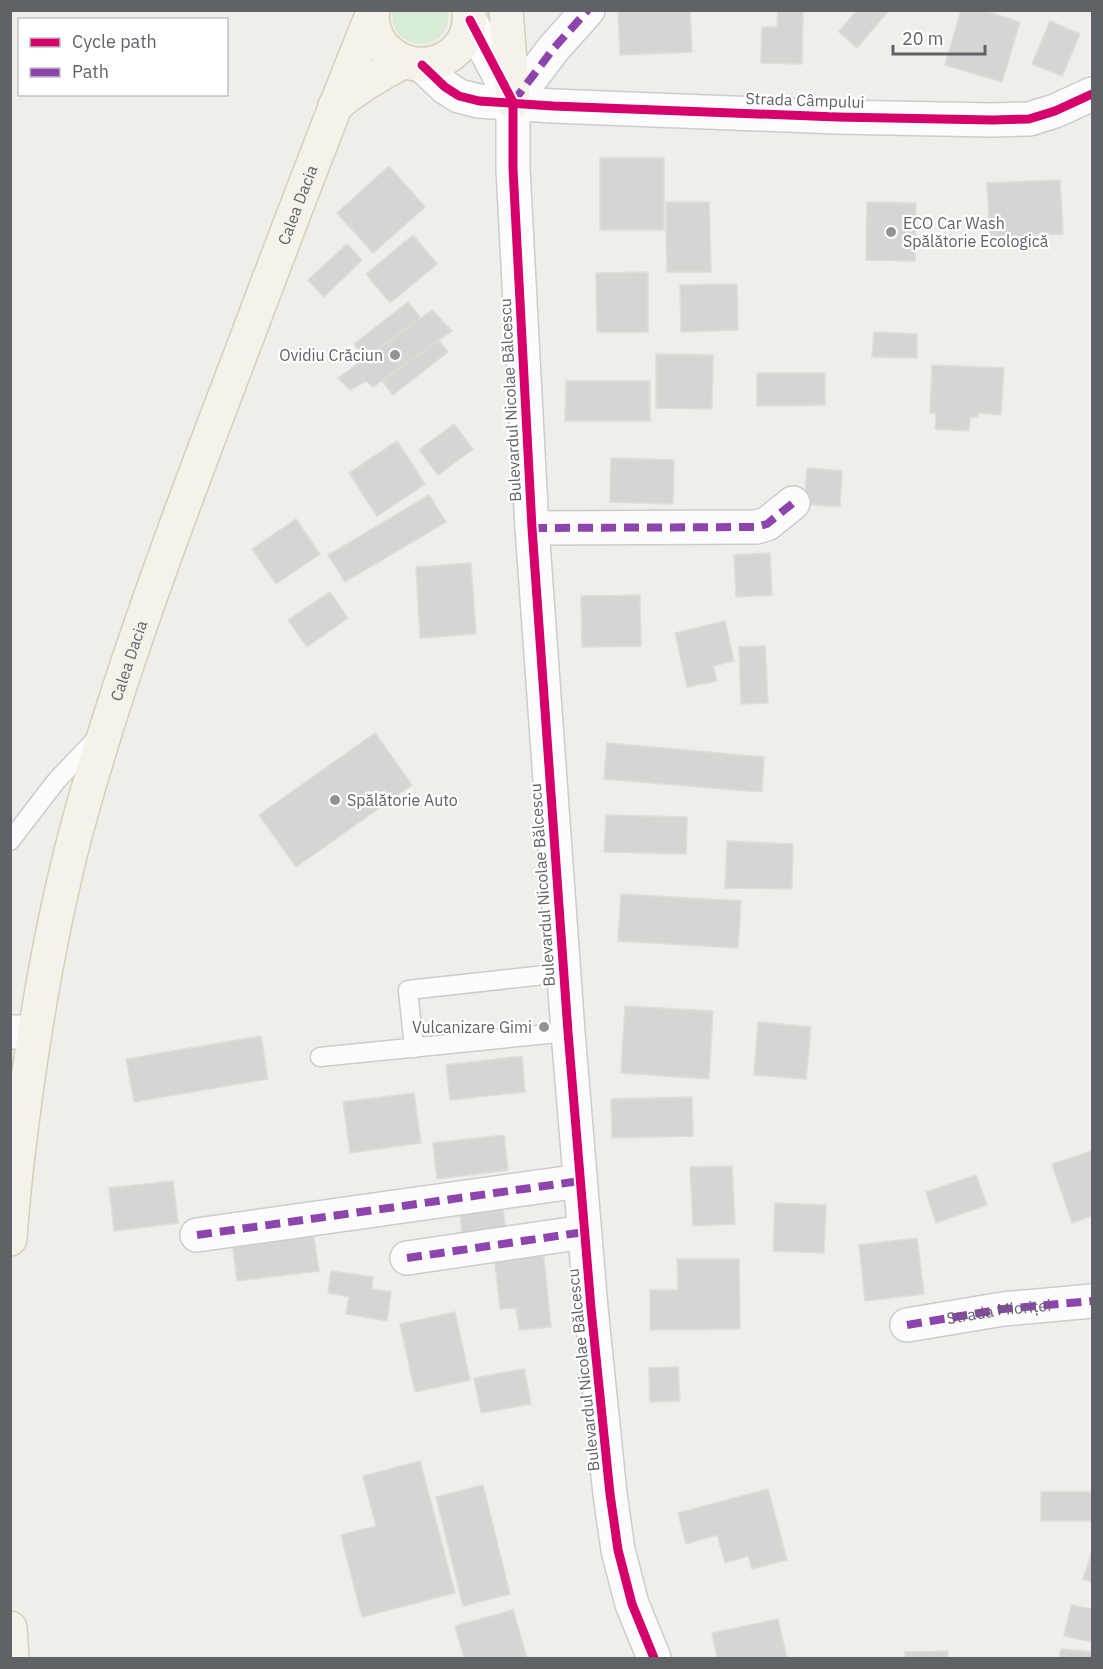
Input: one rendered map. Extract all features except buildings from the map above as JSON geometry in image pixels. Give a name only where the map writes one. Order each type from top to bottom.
[{"type":"main road","points":[[506,10],[513,102]]},
{"type":"main road","points":[[368,12],[375,34],[386,51],[412,63]]},
{"type":"main road","name":"Calea Dacia","points":[[10,1239],[21,1131],[22,1032],[57,914],[77,831],[147,606],[335,106],[368,12]]},
{"type":"main road","points":[[335,106],[379,74],[412,63],[433,64],[454,53],[468,32],[470,15]]},
{"type":"main road","points":[[10,1628],[12,1659]]},
{"type":"street","points":[[470,15],[513,102],[554,48],[588,10]]},
{"type":"street","name":"Strada Câmpului","points":[[412,63],[459,96],[479,101],[553,106],[826,117],[992,120],[1029,118],[1054,111],[1092,94]]},
{"type":"street","name":"Bulevardul Nicolae Bălcescu","points":[[513,102],[513,169],[532,528],[563,973],[584,1232],[618,1550],[632,1604],[654,1659]]},
{"type":"street","points":[[532,528],[756,527],[767,524],[793,503]]},
{"type":"street","points":[[197,1235],[580,1181]]},
{"type":"street","points":[[407,1258],[584,1232]]},
{"type":"street","name":"Strada Mioriței","points":[[907,1325],[1003,1309],[1092,1301]]},
{"type":"lane","points":[[10,841],[57,780],[108,727]]},
{"type":"lane","points":[[414,1048],[408,990],[563,973]]},
{"type":"lane","points":[[320,1057],[568,1032]]},
{"type":"green space","points":[[393,11],[448,11],[446,26],[440,36],[431,42],[419,44],[408,41],[399,34],[394,24]]},
{"type":"marked path","points":[[513,102],[554,48],[588,10]]},
{"type":"marked path","points":[[532,528],[756,527],[767,524],[793,503]]},
{"type":"marked path","points":[[197,1235],[580,1181]]},
{"type":"marked path","points":[[407,1258],[584,1232]]},
{"type":"marked path","points":[[907,1325],[1003,1309],[1092,1301]]},
{"type":"cycle path","points":[[470,20],[513,102],[513,169],[532,528],[568,1032],[591,1308],[618,1550],[632,1604],[654,1658]]},
{"type":"cycle path","points":[[422,65],[445,87],[459,96],[479,101],[553,106],[837,117],[992,120],[1029,119],[1055,111],[1092,94]]},
{"type":"place","name":"ECO Car Wash Spălătorie Ecologică","points":[[891,232]]},
{"type":"place","name":"Ovidiu Crăciun","points":[[395,355]]},
{"type":"place","name":"Spălătorie Auto","points":[[335,800]]},
{"type":"place","name":"Vulcanizare Gimi","points":[[544,1027]]}]
